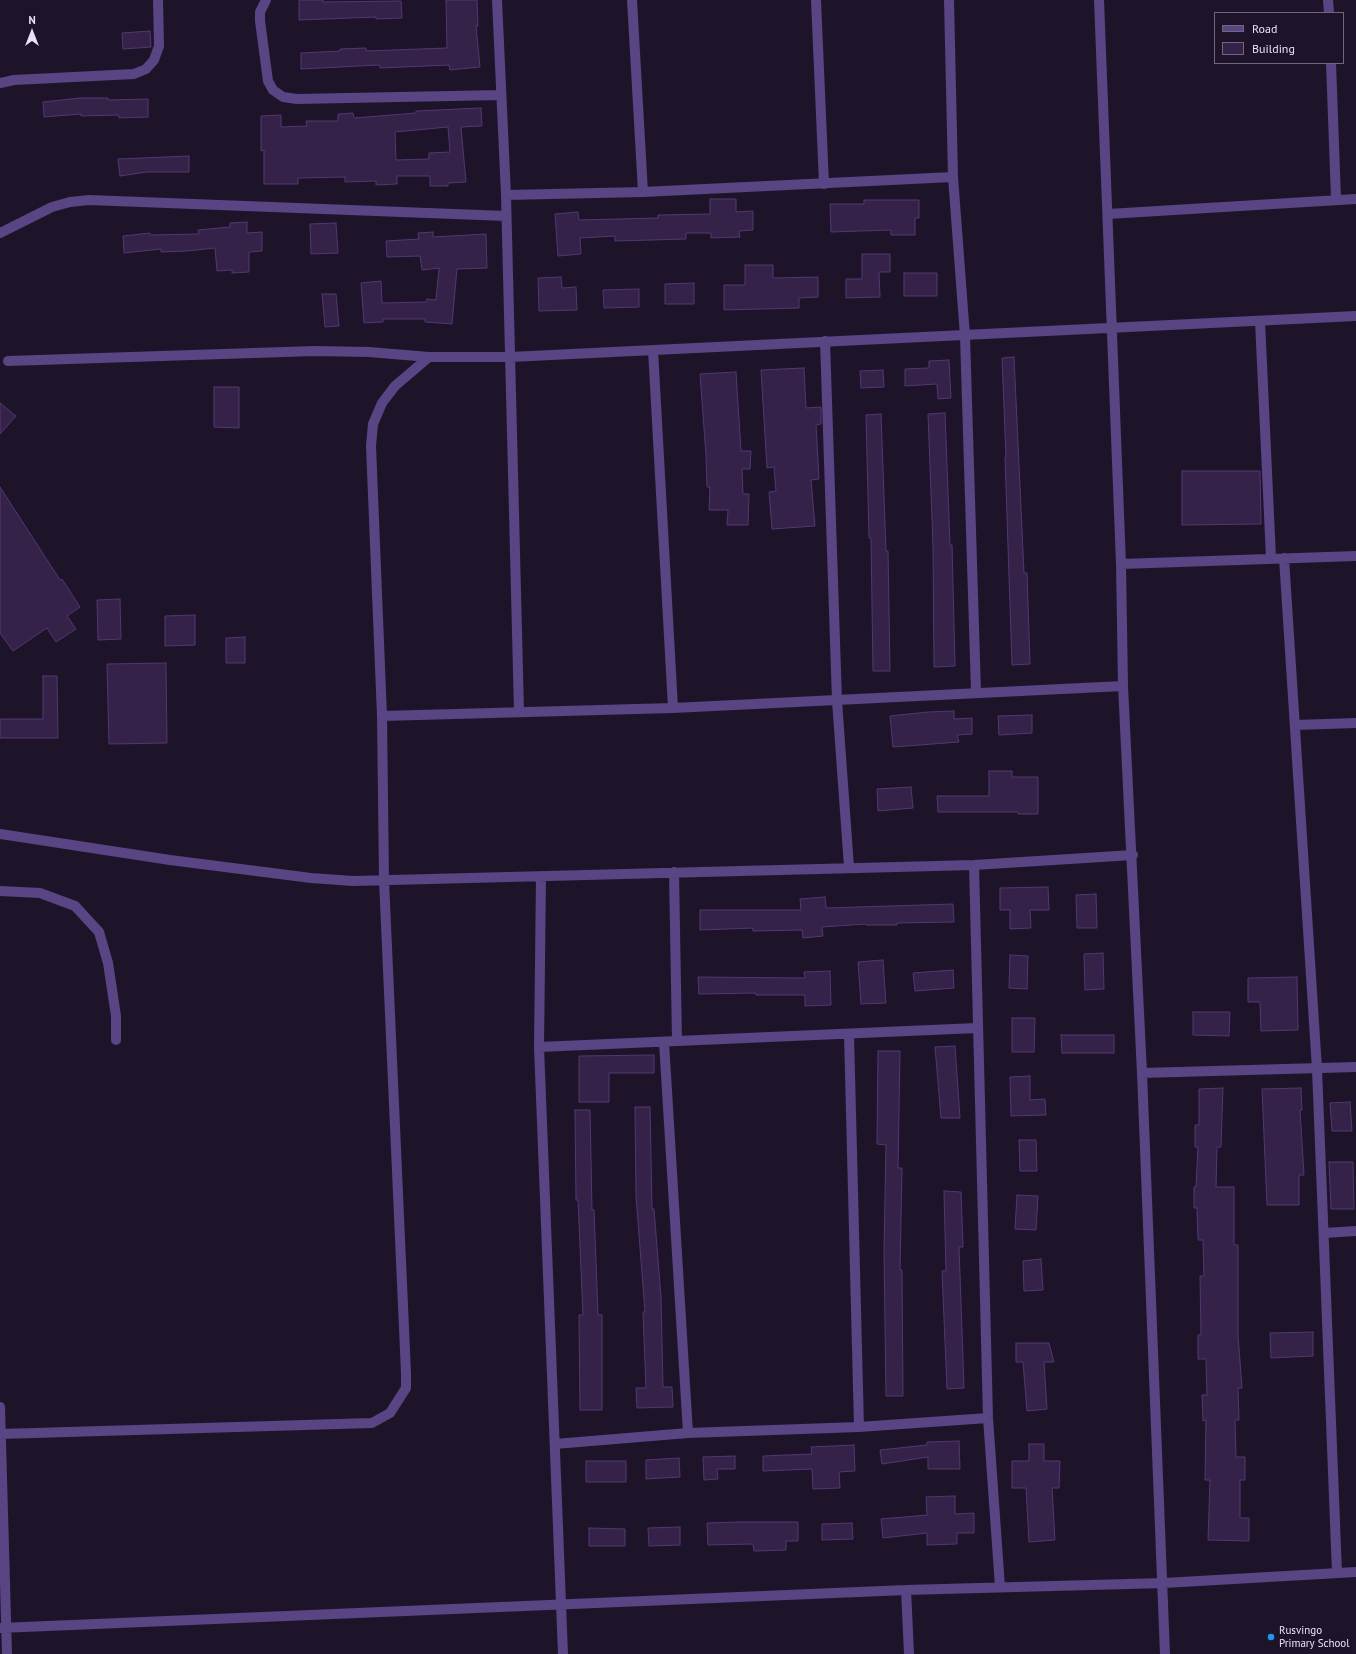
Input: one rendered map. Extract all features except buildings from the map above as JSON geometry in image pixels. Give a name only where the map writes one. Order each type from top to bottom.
[{"type":"street","points":[[0,83],[14,80],[134,74],[146,69],[154,60],[159,46],[158,0]]},
{"type":"street","points":[[266,0],[260,12],[260,21],[268,81],[273,90],[282,97],[296,100],[501,95]]},
{"type":"street","points":[[497,0],[506,196],[519,711]]},
{"type":"street","points":[[632,0],[643,192]]},
{"type":"street","points":[[816,0],[824,184]]},
{"type":"street","points":[[948,0],[953,177],[965,336],[976,692]]},
{"type":"street","points":[[1099,0],[1121,564],[1124,686],[1133,856],[1164,1583],[1165,1654]]},
{"type":"street","points":[[1328,0],[1329,12]]},
{"type":"street","points":[[1331,64],[1336,199]]},
{"type":"street","points":[[506,196],[643,192],[953,177]]},
{"type":"street","points":[[1108,214],[1336,199],[1356,199]]},
{"type":"street","points":[[0,233],[52,207],[70,202],[89,200],[506,216]]},
{"type":"street","points":[[8,361],[315,351],[369,352],[429,357],[510,357],[1356,316]]},
{"type":"street","points":[[1260,321],[1271,558]]},
{"type":"street","points":[[825,341],[836,701],[848,867]]},
{"type":"street","points":[[654,350],[673,708]]},
{"type":"street","points":[[0,1434],[372,1423],[390,1412],[406,1388],[384,880],[382,716],[371,446],[373,424],[382,403],[395,386],[429,357]]},
{"type":"street","points":[[1121,564],[1356,556]]},
{"type":"street","points":[[1284,558],[1317,1069],[1337,1573]]},
{"type":"street","points":[[382,716],[519,711],[673,708],[836,701],[976,692],[1124,686]]},
{"type":"street","points":[[1295,725],[1356,723]]},
{"type":"street","points":[[0,834],[162,859],[276,874],[346,880],[974,865],[1133,856]]},
{"type":"street","points":[[974,865],[988,1418],[1000,1587]]},
{"type":"street","points":[[674,872],[677,1041]]},
{"type":"street","points":[[541,876],[539,1047],[563,1654]]},
{"type":"street","points":[[0,891],[40,894],[75,906],[99,932],[108,963],[116,1016],[116,1040]]},
{"type":"street","points":[[539,1047],[977,1028]]},
{"type":"street","points":[[849,1034],[860,1427]]},
{"type":"street","points":[[664,1042],[688,1433]]},
{"type":"street","points":[[1142,1073],[1356,1067]]},
{"type":"street","points":[[1324,1232],[1356,1231]]},
{"type":"street","points":[[0,1407],[3,1628],[7,1654]]},
{"type":"street","points":[[555,1444],[688,1433],[860,1427],[988,1418]]},
{"type":"street","points":[[3,1628],[561,1603],[906,1590],[1164,1583],[1356,1572]]},
{"type":"street","points":[[906,1590],[909,1654]]},
{"type":"place","name":"Rusvingo Primary School","points":[[1271,1637]]}]
